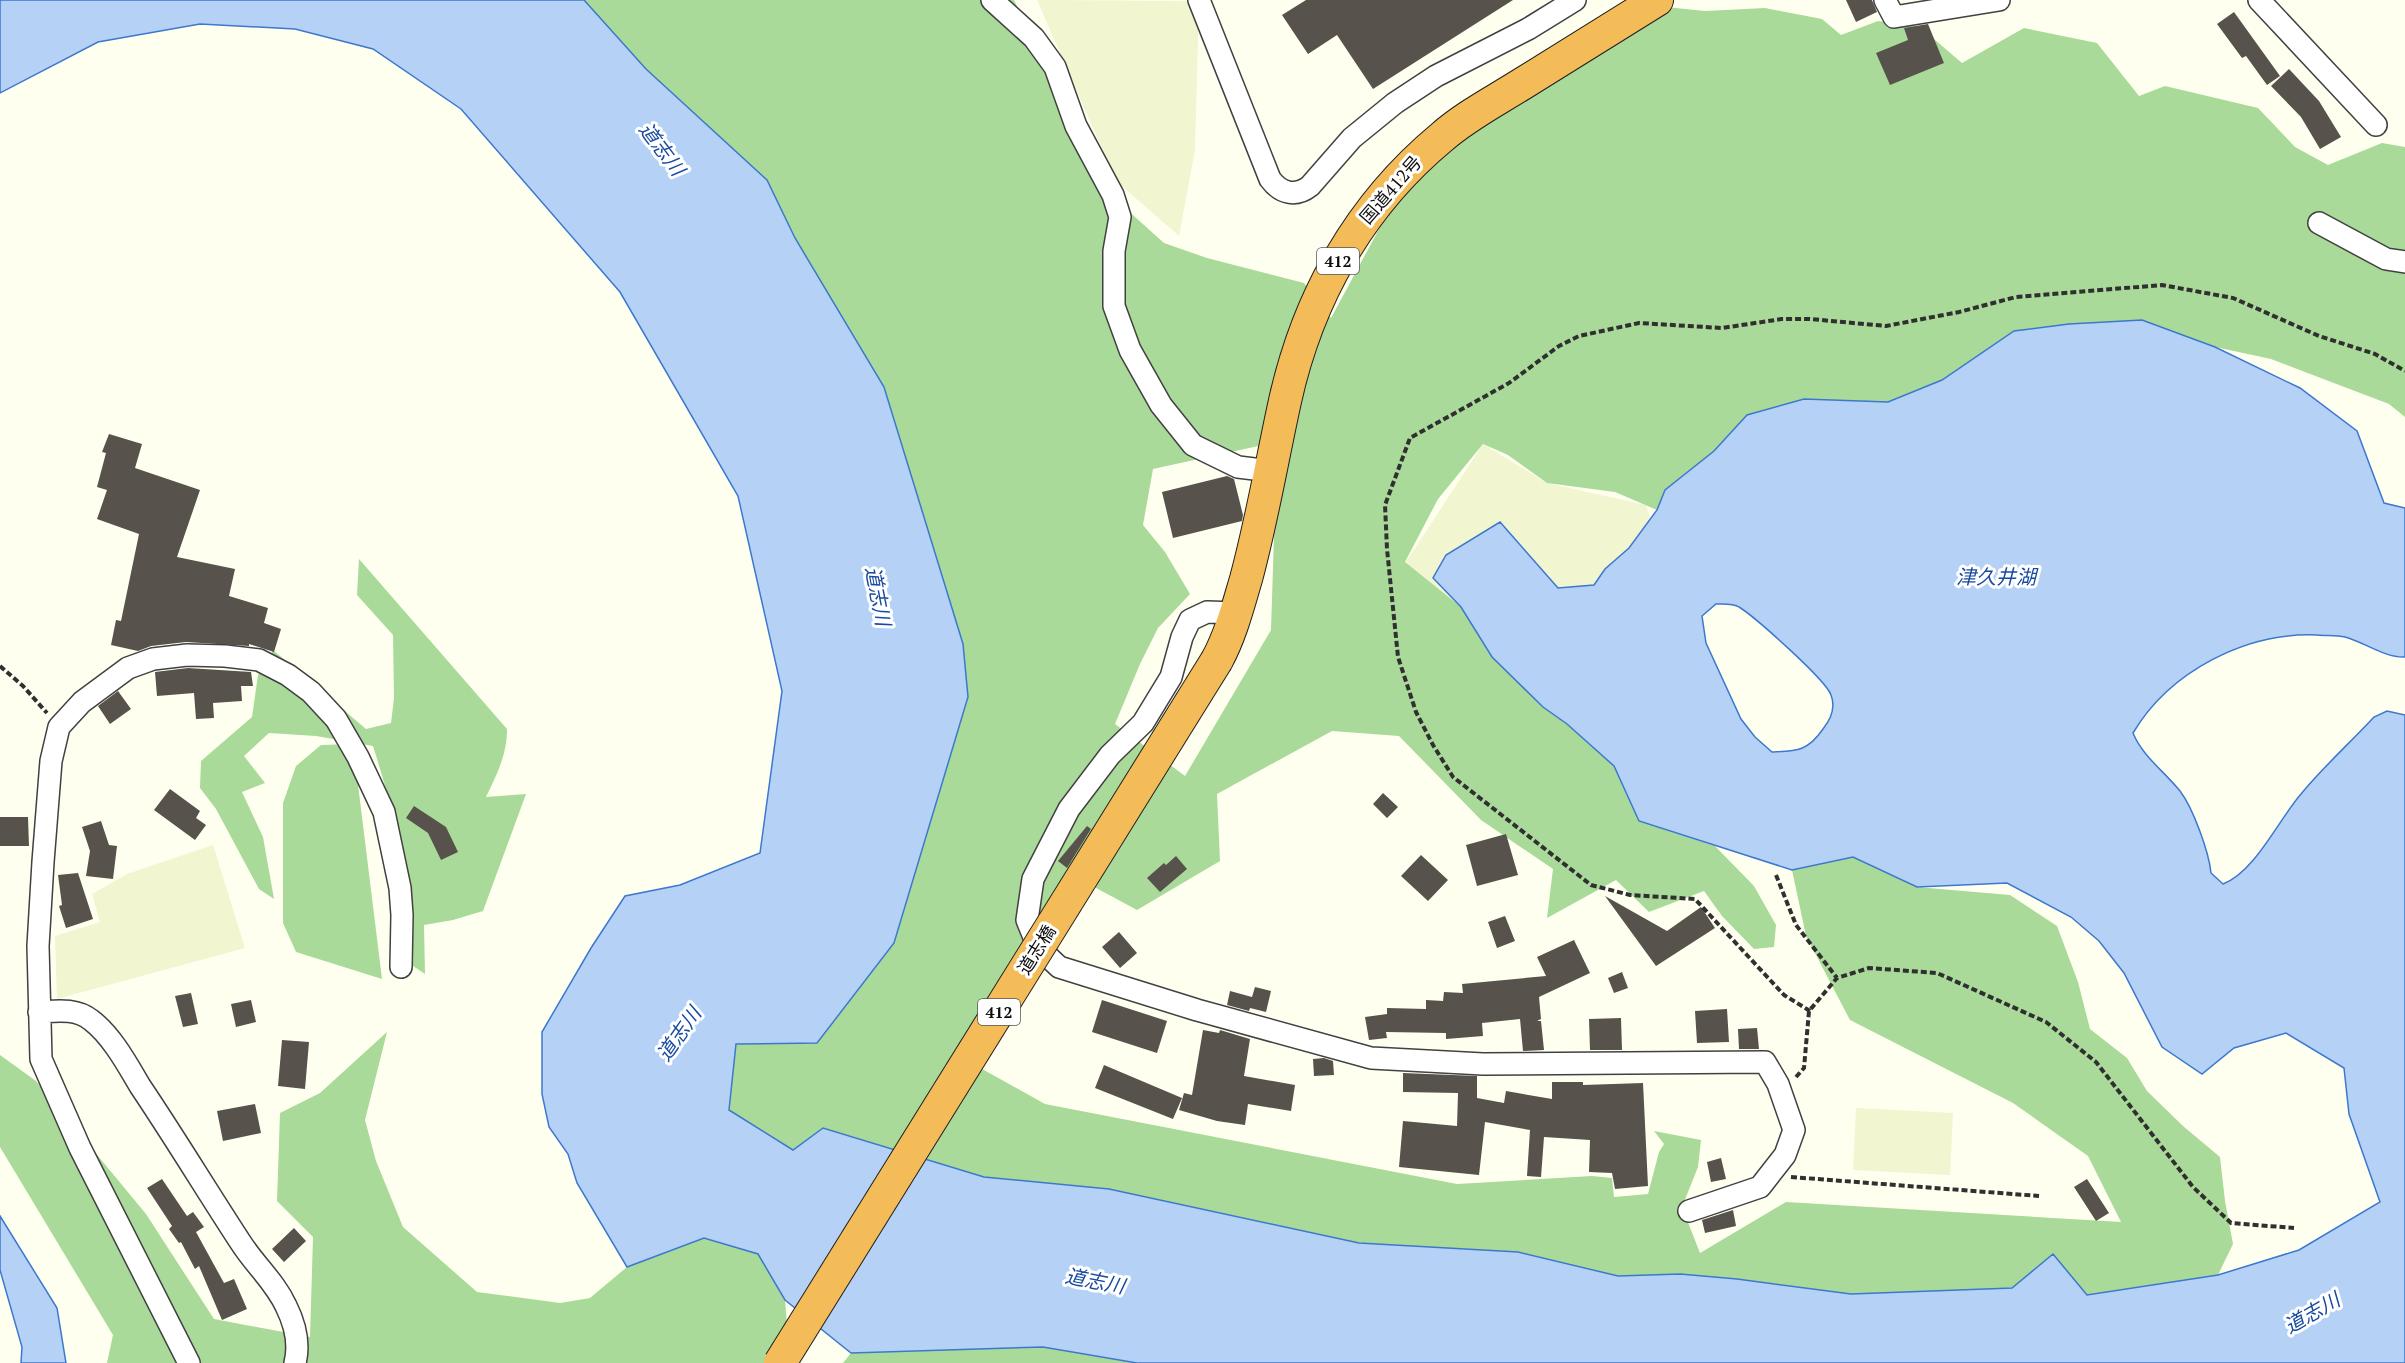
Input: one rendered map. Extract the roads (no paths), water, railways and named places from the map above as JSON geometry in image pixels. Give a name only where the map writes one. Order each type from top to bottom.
[{"type":"highway","name":"国道412号","points":[[1217,660],[1237,613],[1256,542],[1291,379],[1302,339],[1320,293],[1367,214],[1390,186],[1437,141],[1469,117],[1657,0]]},
{"type":"highway","name":"道志橋","points":[[780,1363],[1217,660]]},
{"type":"street","points":[[992,0],[1034,38],[1055,67],[1076,126],[1113,195],[1120,217],[1114,251],[1114,306],[1130,350],[1161,405],[1193,445],[1238,467],[1271,471]]},
{"type":"street","points":[[1199,0],[1270,179],[1275,186],[1291,194],[1303,191],[1310,186],[1352,138],[1404,97],[1436,76],[1521,33],[1575,0]]},
{"type":"street","points":[[1886,0],[1894,17],[1998,0]]},
{"type":"street","points":[[2259,0],[2376,125]]},
{"type":"street","points":[[2319,223],[2386,259],[2405,262]]},
{"type":"street","points":[[1237,613],[1207,612],[1190,620],[1182,637],[1171,677],[1143,723],[1110,755],[1069,809],[1033,879],[1027,920],[1038,947],[1059,967],[1197,1010],[1371,1058],[1483,1064],[1765,1062],[1782,1095],[1794,1130],[1785,1155],[1760,1187],[1689,1211]]},
{"type":"street","points":[[189,1363],[80,1148],[41,1059],[38,946],[51,761],[59,727],[82,702],[128,668],[153,659],[187,655],[225,656],[258,660],[288,675],[311,692],[336,719],[358,757],[384,812],[400,888],[401,967]]},
{"type":"street","points":[[39,1012],[60,1010],[76,1012],[92,1020],[106,1036],[162,1118],[243,1247],[282,1297],[295,1327],[298,1342],[295,1363]]},
{"type":"water","points":[[0,0],[584,0],[646,69],[767,180],[795,238],[884,387],[963,644],[968,697],[894,943],[817,1043],[736,1044],[729,1110],[793,1150],[823,1128],[984,1177],[1109,1189],[1359,1243],[1518,1252],[1618,1276],[1680,1274],[1851,1294],[2012,1288],[2053,1254],[2087,1295],[2218,1275],[2299,1250],[2380,1202],[2349,1114],[2344,1068],[2286,1033],[2234,1048],[2202,1074],[2162,1047],[2124,973],[2099,941],[2071,917],[2007,883],[1917,887],[1853,857],[1792,870],[1639,821],[1614,766],[1567,724],[1543,707],[1492,657],[1461,607],[1433,578],[1446,555],[1500,522],[1558,588],[1594,585],[1605,569],[1629,548],[1657,510],[1665,490],[1714,451],[1747,415],[1804,399],[1888,402],[1942,380],[2014,331],[2069,324],[2142,320],[2215,347],[2300,388],[2357,431],[2384,503],[2405,508],[2405,657],[2390,655],[2342,636],[2290,636],[2264,640],[2237,648],[2189,674],[2167,691],[2133,733],[2148,757],[2185,799],[2200,831],[2211,873],[2223,884],[2235,878],[2256,857],[2309,784],[2374,717],[2387,711],[2405,715],[2405,1363],[1137,1363],[1043,1347],[851,1353],[785,1300],[758,1254],[704,1238],[627,1267],[577,1183],[568,1154],[549,1127],[542,1094],[542,1032],[591,948],[625,896],[680,885],[760,853],[782,691],[738,496],[620,292],[461,109],[373,49],[295,29],[200,24],[98,42],[0,93]],"holes":[[[1716,604],[1734,605],[1747,613],[1789,649],[1826,687],[1831,695],[1832,713],[1818,736],[1807,746],[1795,750],[1772,752],[1755,737],[1741,719],[1706,643],[1702,616]]]},
{"type":"water","points":[[0,1216],[57,1308],[66,1363],[21,1363],[22,1347],[0,1270]]},
{"type":"water label","name":"道志川","points":[[662,149]]},
{"type":"water label","name":"津久井湖","points":[[1996,577]]},
{"type":"water label","name":"道志川","points":[[878,596]]},
{"type":"water label","name":"道志川","points":[[679,1034]]},
{"type":"water label","name":"道志川","points":[[1095,1281]]},
{"type":"water label","name":"道志川","points":[[2312,1313]]}]
